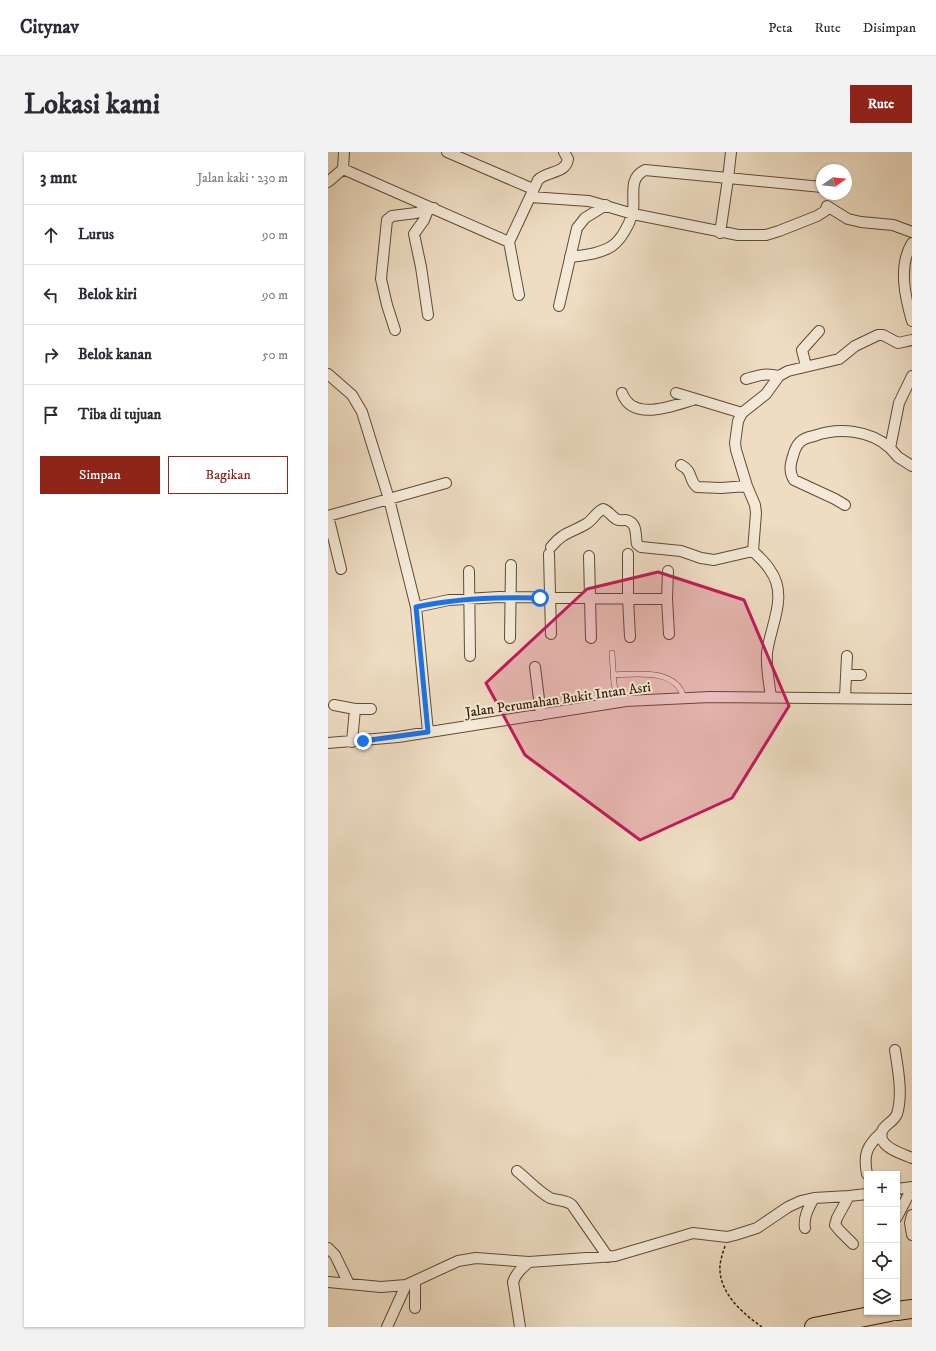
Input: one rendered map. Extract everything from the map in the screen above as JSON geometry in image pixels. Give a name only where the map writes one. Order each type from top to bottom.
[{"type":"highway","points":[[900,1310],[912,1308]]},
{"type":"highway","points":[[814,1327],[875,1315]]},
{"type":"street","points":[[328,182],[343,170],[344,152]]},
{"type":"street","points":[[447,152],[532,193],[589,201],[633,214],[720,233],[738,236],[766,235],[817,216],[825,211],[827,206],[848,219],[861,222],[893,225],[912,232]]},
{"type":"street","points":[[519,295],[509,242],[536,183],[542,177],[566,166],[568,160],[564,152]]},
{"type":"street","points":[[720,233],[731,152]]},
{"type":"street","points":[[343,170],[509,242]]},
{"type":"street","points":[[570,258],[602,251],[613,245],[624,232],[633,214],[633,192],[635,179],[645,170],[728,179],[816,186]]},
{"type":"street","points":[[559,306],[574,236],[585,218],[606,205]]},
{"type":"street","points":[[428,315],[421,267],[414,234],[431,209]]},
{"type":"street","points":[[395,330],[381,282],[386,223],[390,217],[416,214],[431,209]]},
{"type":"street","points":[[912,243],[906,257],[904,279],[905,296],[912,322]]},
{"type":"street","points":[[806,366],[802,350],[819,331]]},
{"type":"street","points":[[771,697],[767,667],[767,653],[778,611],[779,592],[775,578],[770,569],[754,551],[756,513],[755,505],[747,486],[736,450],[735,443],[738,421],[742,413],[766,394],[779,376],[788,371],[839,359],[855,346],[878,335],[883,335],[898,343],[912,340]]},
{"type":"street","points":[[746,379],[768,373],[779,376]]},
{"type":"street","points":[[328,374],[352,395],[362,412],[389,499],[416,607],[428,732]]},
{"type":"street","points":[[890,448],[899,404],[912,376]]},
{"type":"street","points":[[622,393],[628,404],[647,410],[663,408],[696,399]]},
{"type":"street","points":[[676,393],[742,413]]},
{"type":"street","points":[[845,505],[794,480],[791,475],[791,466],[795,450],[799,443],[806,438],[821,433],[845,431],[874,437],[890,448],[898,457],[912,466]]},
{"type":"street","points":[[680,465],[688,470],[693,484],[697,487],[726,488],[747,486]]},
{"type":"street","points":[[341,569],[328,516],[446,483]]},
{"type":"street","points":[[551,634],[550,551],[562,535],[586,525],[601,510],[609,512],[616,519],[626,520],[633,524],[637,544],[641,547],[681,551],[701,558],[714,560],[754,551]]},
{"type":"street","points":[[628,554],[630,637]]},
{"type":"street","points":[[589,556],[591,638]]},
{"type":"street","points":[[510,638],[511,565]]},
{"type":"street","points":[[470,571],[470,656]]},
{"type":"street","points":[[668,571],[667,599],[669,634]]},
{"type":"street","points":[[416,607],[449,600],[469,598],[510,597],[667,599]]},
{"type":"street","points":[[845,698],[847,656]]},
{"type":"street","points":[[535,667],[541,714]]},
{"type":"street","points":[[846,675],[861,674]]},
{"type":"street","name":"Jalan Perumahan Bukit Intan Asri","points":[[328,743],[352,742],[428,732],[646,699],[771,697],[912,699]]},
{"type":"street","points":[[334,705],[355,709],[370,709]]},
{"type":"street","points":[[352,742],[355,709]]},
{"type":"street","points":[[866,1171],[865,1164],[866,1154],[884,1127],[896,1116],[899,1107],[900,1082],[895,1050]]},
{"type":"street","points":[[881,1133],[885,1144],[912,1158]]},
{"type":"street","points":[[517,1171],[549,1197],[556,1200],[565,1200],[572,1205],[608,1257]]},
{"type":"street","points":[[900,1189],[912,1187]]},
{"type":"street","points":[[900,1211],[912,1187]]},
{"type":"street","points":[[328,1282],[381,1287],[411,1283],[458,1261],[468,1258],[529,1262],[608,1257],[693,1233],[727,1237],[757,1228],[793,1204],[814,1198],[864,1194]]},
{"type":"street","points":[[849,1196],[837,1218],[835,1225],[853,1244]]},
{"type":"street","points":[[805,1228],[804,1223],[806,1215],[814,1198]]},
{"type":"street","points":[[912,1215],[910,1223],[912,1235]]},
{"type":"street","points":[[328,1248],[335,1255],[349,1284]]},
{"type":"street","points":[[520,1327],[513,1282],[518,1272],[529,1262]]},
{"type":"street","points":[[411,1283],[415,1308]]},
{"type":"street","points":[[387,1327],[411,1283]]},
{"type":"lane","points":[[612,653],[613,675],[619,702]]},
{"type":"lane","points":[[613,675],[642,674],[669,679],[679,687],[684,698]]},
{"type":"path","points":[[727,1237],[720,1265],[723,1284],[742,1311],[762,1327]]},
{"type":"highlighted area","points":[[658,572],[744,600],[789,706],[732,798],[640,840],[525,755],[486,683],[587,589]]},
{"type":"route","points":[[363,741],[428,732],[416,607],[436,602],[469,598],[540,598]]}]
